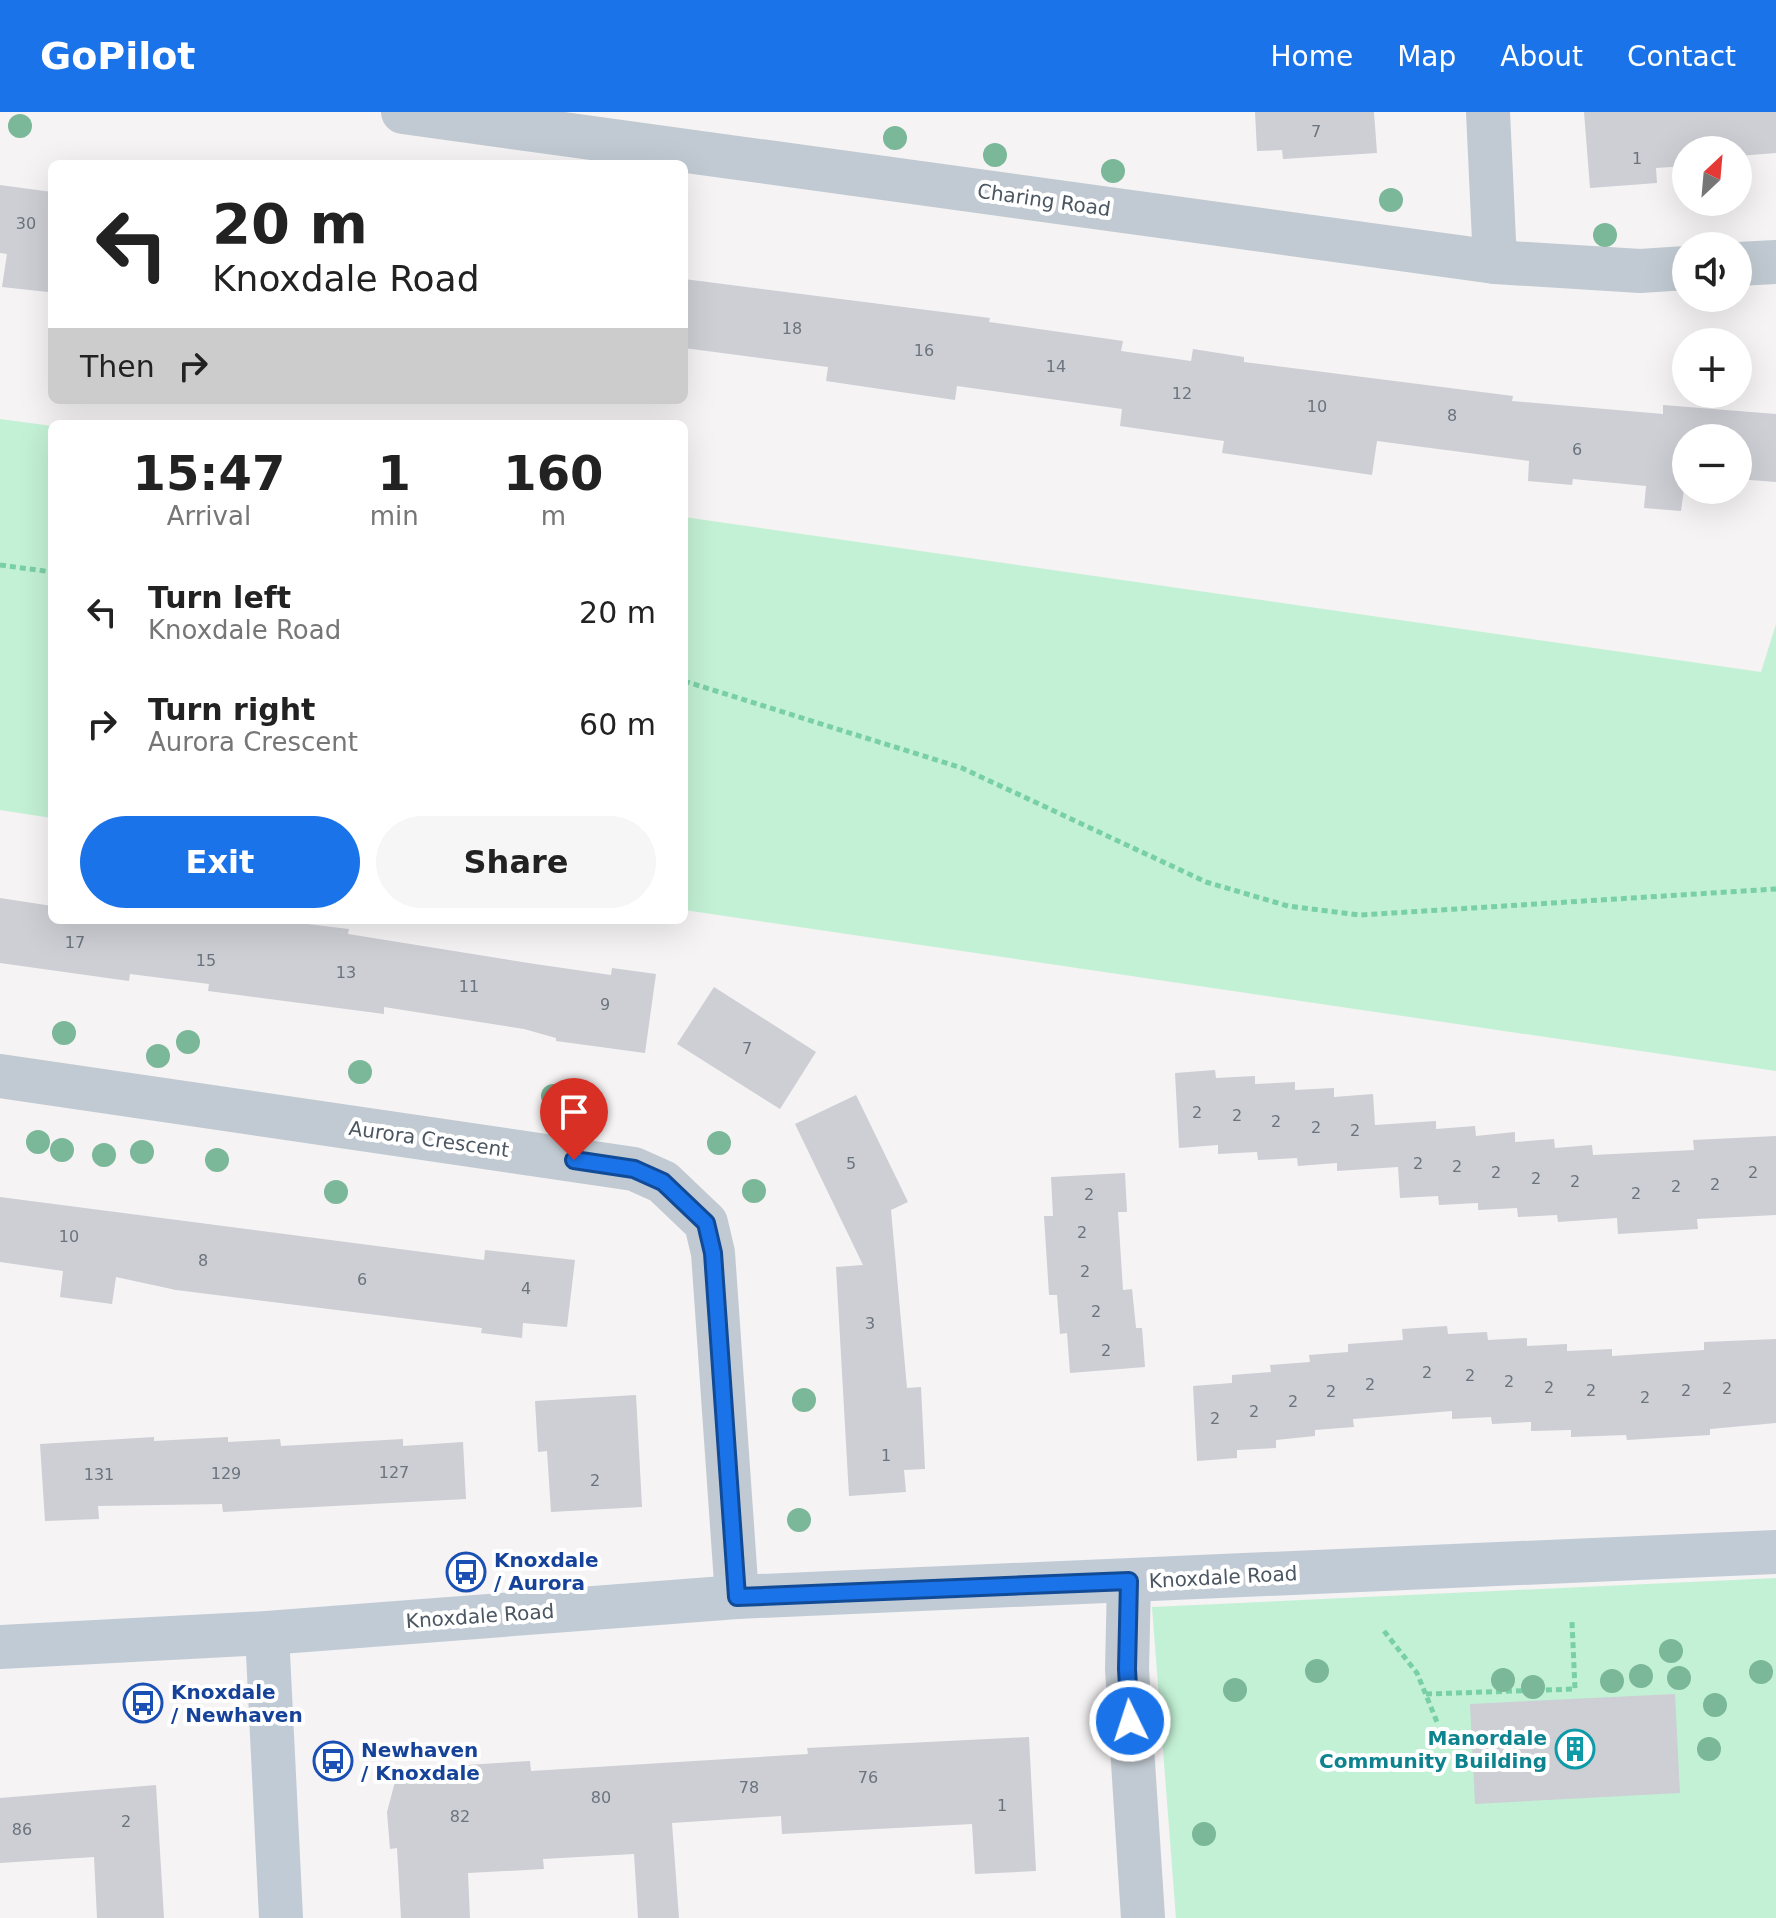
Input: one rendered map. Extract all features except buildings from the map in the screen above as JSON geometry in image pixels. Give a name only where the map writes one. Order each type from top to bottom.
[{"type":"street","name":"Charing Road","points":[[403,112],[1495,262],[1640,271],[1672,269]]},
{"type":"street","points":[[1488,112],[1495,262]]},
{"type":"street","points":[[1752,263],[1776,262]]},
{"type":"street","name":"Aurora Crescent","points":[[0,1076],[634,1169],[663,1182],[706,1223],[713,1253],[737,1597]]},
{"type":"street","name":"Knoxdale Road","points":[[0,1647],[267,1633],[737,1597],[1776,1552]]},
{"type":"street","points":[[1129,1581],[1127,1669],[1143,1918]]},
{"type":"street","points":[[267,1633],[281,1918]]},
{"type":"path","points":[[0,565],[48,571]]},
{"type":"path","points":[[688,682],[962,768],[1206,882],[1288,906],[1360,915],[1776,889]]},
{"type":"path","points":[[1426,1694],[1575,1689],[1572,1622]]},
{"type":"path","points":[[1384,1631],[1417,1673],[1437,1722]]},
{"type":"green space","points":[[0,419],[48,425],[48,817],[0,810]]},
{"type":"green space","points":[[688,518],[1761,672],[1776,624],[1776,1071],[688,911]]},
{"type":"green space","points":[[1776,1578],[1776,1918],[1176,1918],[1152,1607]]},
{"type":"place","name":"Knoxdale / Aurora","points":[[466,1572]]},
{"type":"place","name":"Knoxdale / Newhaven","points":[[143,1703]]},
{"type":"place","name":"Manordale Community Building","points":[[1575,1749]]},
{"type":"place","name":"Newhaven / Knoxdale","points":[[333,1761]]},
{"type":"route","points":[[574,1160],[634,1169],[663,1182],[706,1223],[713,1253],[737,1597],[1129,1581],[1127,1669],[1130,1721]]}]
